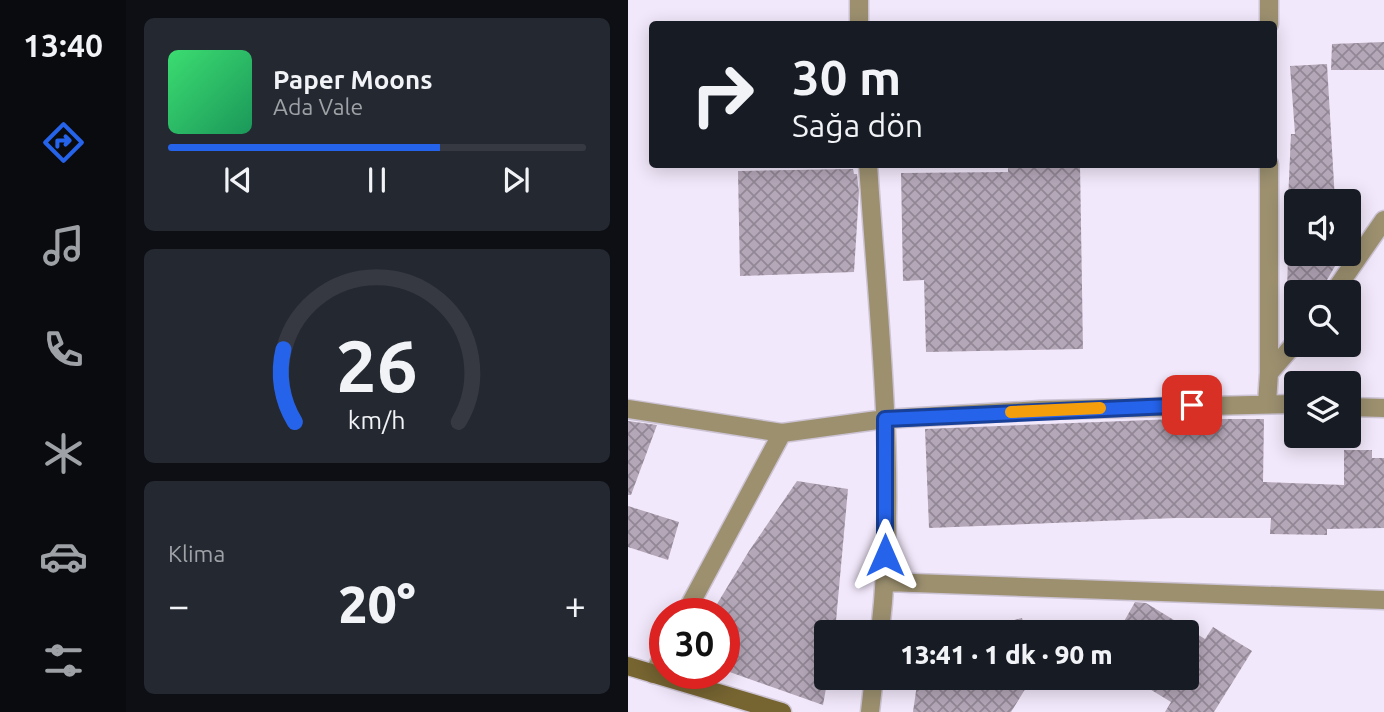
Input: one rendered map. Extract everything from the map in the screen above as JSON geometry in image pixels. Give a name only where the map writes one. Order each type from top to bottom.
[{"type":"main road","points":[[628,666],[649,673]]},
{"type":"main road","points":[[704,689],[782,712]]},
{"type":"street","points":[[859,0],[860,21]]},
{"type":"street","points":[[1269,0],[1269,21]]},
{"type":"street","points":[[868,168],[885,419],[886,582],[881,620]]},
{"type":"street","points":[[1267,403],[1269,168]]},
{"type":"street","points":[[1342,280],[1384,220]]},
{"type":"street","points":[[1269,373],[1284,356]]},
{"type":"street","points":[[628,409],[782,433],[885,419],[1040,410],[1284,404]]},
{"type":"street","points":[[1361,407],[1384,408]]},
{"type":"street","points":[[694,598],[782,433]]},
{"type":"street","points":[[886,582],[1384,600]]},
{"type":"street","points":[[870,712],[873,690]]},
{"type":"building","points":[[1384,42],[1384,70],[1331,70],[1332,44]]},
{"type":"building","points":[[1327,64],[1334,189],[1289,189],[1291,134],[1295,134],[1290,66]]},
{"type":"building","points":[[1008,168],[1080,168],[1083,349],[926,352],[924,280],[903,281],[901,173],[1008,172]]},
{"type":"building","points":[[853,169],[854,174],[857,174],[859,192],[854,272],[740,276],[738,171]]},
{"type":"building","points":[[1288,266],[1335,266],[1327,280],[1287,280]]},
{"type":"building","points":[[1175,419],[1264,419],[1263,482],[1344,485],[1344,450],[1372,450],[1372,458],[1384,458],[1384,528],[1327,529],[1327,535],[1270,534],[1271,518],[1176,518],[929,528],[925,429]]},
{"type":"building","points":[[628,421],[657,425],[631,495],[628,495]]},
{"type":"building","points":[[797,481],[848,489],[836,620],[814,620],[814,690],[826,690],[823,705],[740,676],[740,598],[721,598]]},
{"type":"building","points":[[628,506],[679,522],[668,560],[628,547]]},
{"type":"building","points":[[1135,602],[1146,603],[1174,620],[1125,620]]},
{"type":"building","points":[[1213,627],[1252,651],[1214,712],[1165,712],[1171,702],[1151,690],[1199,690],[1199,635],[1205,639]]},
{"type":"building","points":[[916,690],[1025,690],[1011,712],[913,712]]},
{"type":"slow traffic","points":[[1011,412],[1100,408]]},
{"type":"route","points":[[885,555],[885,419],[1192,405]]}]
